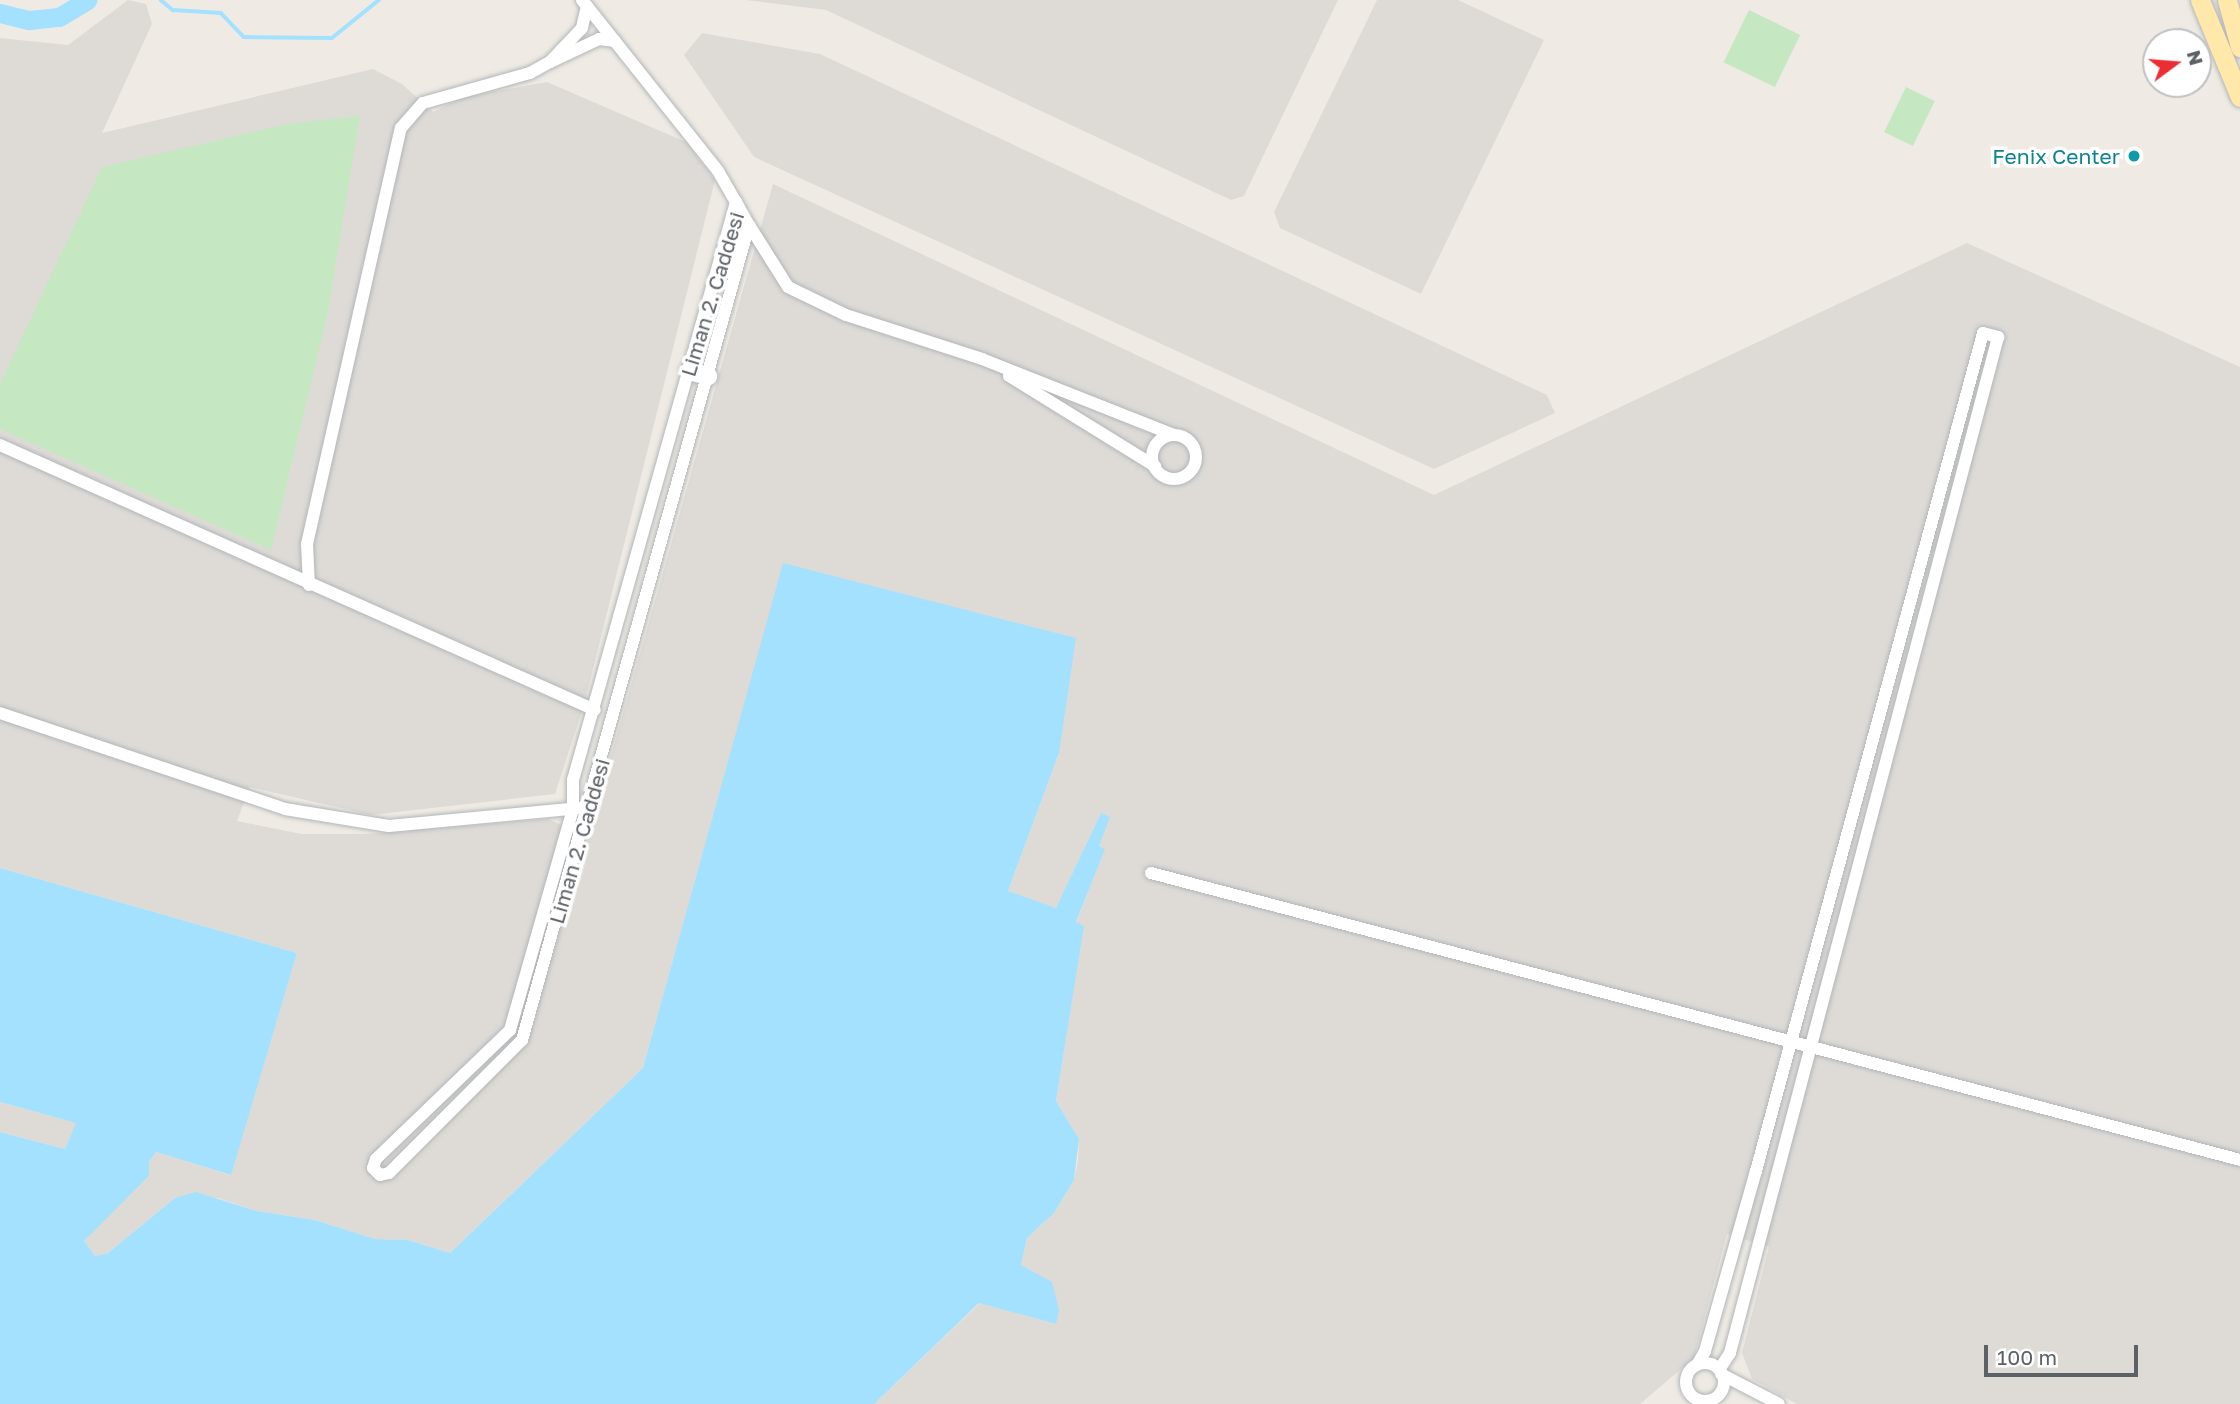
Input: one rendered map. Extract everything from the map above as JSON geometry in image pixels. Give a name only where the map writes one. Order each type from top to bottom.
[{"type":"main road","points":[[2200,0],[2240,97]]},
{"type":"main road","points":[[2227,0],[2240,47]]},
{"type":"street","points":[[585,3],[718,171],[736,202]]},
{"type":"street","points":[[550,62],[582,28],[585,3]]},
{"type":"street","points":[[309,586],[310,531],[401,128],[423,103],[530,73],[599,39],[615,41]]},
{"type":"street","name":"Liman 2. Caddesi","points":[[736,202],[749,225],[522,1040],[389,1173],[378,1174],[373,1166],[376,1159],[510,1030],[573,809],[573,780],[595,710],[736,202]]},
{"type":"street","points":[[749,225],[788,287],[846,315],[982,359],[1174,435],[1192,444],[1196,458],[1191,471],[1172,478],[982,359]]},
{"type":"street","points":[[1703,1401],[1718,1395],[1720,1372],[1730,1353],[1774,1177],[1812,1048],[1998,337],[1983,333],[1756,1171],[1705,1351],[1686,1384],[1690,1394],[1703,1401],[1717,1404]]},
{"type":"street","points":[[689,371],[708,376]]},
{"type":"street","points":[[1155,466],[1156,445],[1174,435]]},
{"type":"street","points":[[0,445],[309,586],[595,710]]},
{"type":"street","points":[[599,695],[618,701]]},
{"type":"street","points":[[0,713],[285,809],[389,826],[589,806]]},
{"type":"street","points":[[1151,873],[2240,1160]]},
{"type":"street","points":[[1756,1171],[1774,1177]]},
{"type":"street","points":[[1696,1366],[1709,1364],[1779,1404]]},
{"type":"shaded area","points":[[128,0],[146,4],[152,24],[102,133],[373,69],[402,84],[433,112],[463,97],[547,82],[686,142],[715,180],[584,705],[555,794],[371,815],[250,787],[237,821],[302,834],[367,834],[548,819],[588,837],[773,184],[1434,495],[1967,243],[2240,367],[2240,1404],[1797,1404],[1752,1379],[1742,1353],[1769,1247],[1727,1234],[1694,1358],[1640,1404],[874,1404],[980,1303],[1056,1324],[1021,1265],[1027,1238],[1054,1213],[1074,1180],[1078,1160],[1079,1139],[1056,1101],[1083,927],[1076,923],[1104,850],[1099,846],[1101,813],[1056,909],[1008,891],[1059,753],[784,563],[643,1068],[450,1253],[408,1240],[375,1239],[315,1220],[257,1211],[218,1198],[175,1198],[108,1253],[95,1256],[83,1241],[149,1176],[149,1162],[156,1152],[230,1175],[297,953],[0,868],[0,38],[68,45]]},
{"type":"shaded area","points":[[745,0],[1338,0],[1244,196],[1231,200],[826,10]]},
{"type":"shaded area","points":[[1377,0],[1458,0],[1544,40],[1421,294],[1280,228],[1274,212]]},
{"type":"shaded area","points":[[702,33],[820,54],[1547,395],[1555,413],[1434,469],[754,157],[684,55]]},
{"type":"shaded area","points":[[0,1102],[77,1123],[65,1149],[0,1132]]},
{"type":"green space","points":[[1749,10],[1800,35],[1775,87],[1724,62]]},
{"type":"green space","points":[[1906,87],[1935,101],[1913,146],[1884,132]]},
{"type":"green space","points":[[360,116],[328,311],[271,550],[0,429],[0,384],[102,167],[287,124]]},
{"type":"water","points":[[783,563],[1076,638],[1059,753],[1008,891],[1056,908],[1101,813],[1110,817],[1099,846],[1105,849],[1076,922],[1084,926],[1056,1101],[1079,1139],[1074,1180],[1054,1213],[1027,1238],[1021,1265],[1052,1282],[1059,1310],[1056,1324],[979,1303],[874,1404],[0,1404],[0,1132],[65,1149],[76,1123],[0,1102],[0,868],[297,953],[231,1175],[156,1152],[149,1162],[149,1176],[84,1241],[95,1256],[108,1253],[175,1198],[196,1192],[257,1211],[315,1220],[375,1239],[408,1240],[450,1253],[643,1068]]},
{"type":"waterway","points":[[0,13],[29,20],[59,17],[87,0]]},
{"type":"waterway","points":[[161,0],[173,10],[221,13],[244,37],[332,38],[379,0]]},
{"type":"place","name":"Fenix Center","points":[[2134,156]]}]
